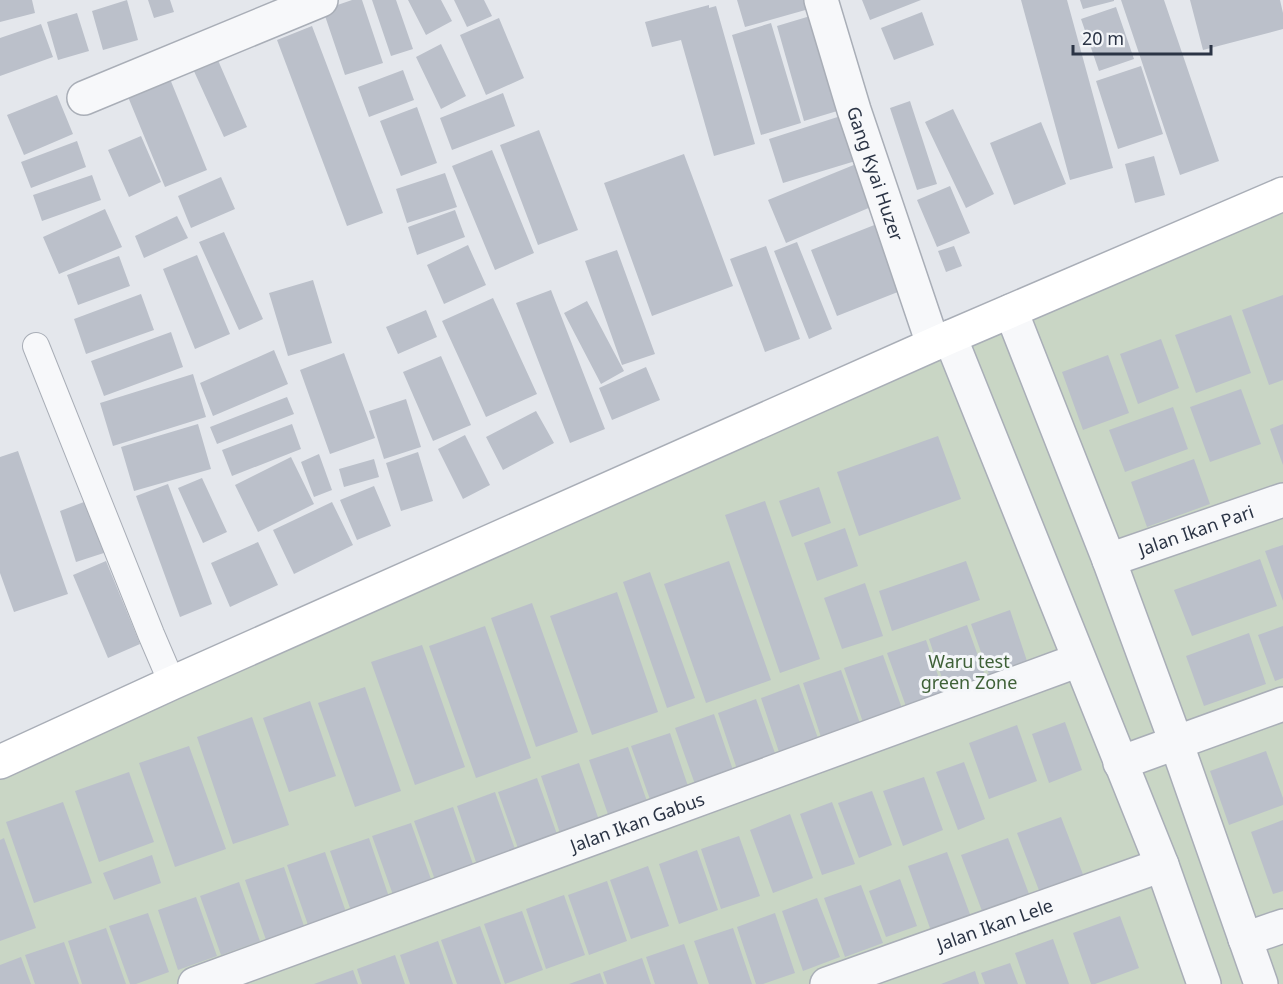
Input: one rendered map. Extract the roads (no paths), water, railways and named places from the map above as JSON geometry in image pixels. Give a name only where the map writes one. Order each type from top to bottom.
[{"type":"street","points":[[84,98],[321,0]]},
{"type":"street","name":"Gang Kyai Huzer","points":[[821,0],[854,110],[942,341],[1079,660],[1162,865],[1204,984]]},
{"type":"street","points":[[0,762],[172,683],[942,341],[1283,194]]},
{"type":"street","points":[[1011,311],[1109,560],[1261,984]]},
{"type":"street","name":"Jalan Ikan Pari","points":[[1109,560],[1283,500]]},
{"type":"street","name":"Jalan Ikan Gabus","points":[[195,984],[1079,660]]},
{"type":"street","points":[[1120,763],[1283,704]]},
{"type":"street","name":"Jalan Ikan Lele","points":[[828,984],[1162,865]]},
{"type":"street","points":[[1245,939],[1283,926]]},
{"type":"lane","points":[[36,346],[172,683]]},
{"type":"park label","name":"Waru test green Zone","points":[[969,671]]}]
